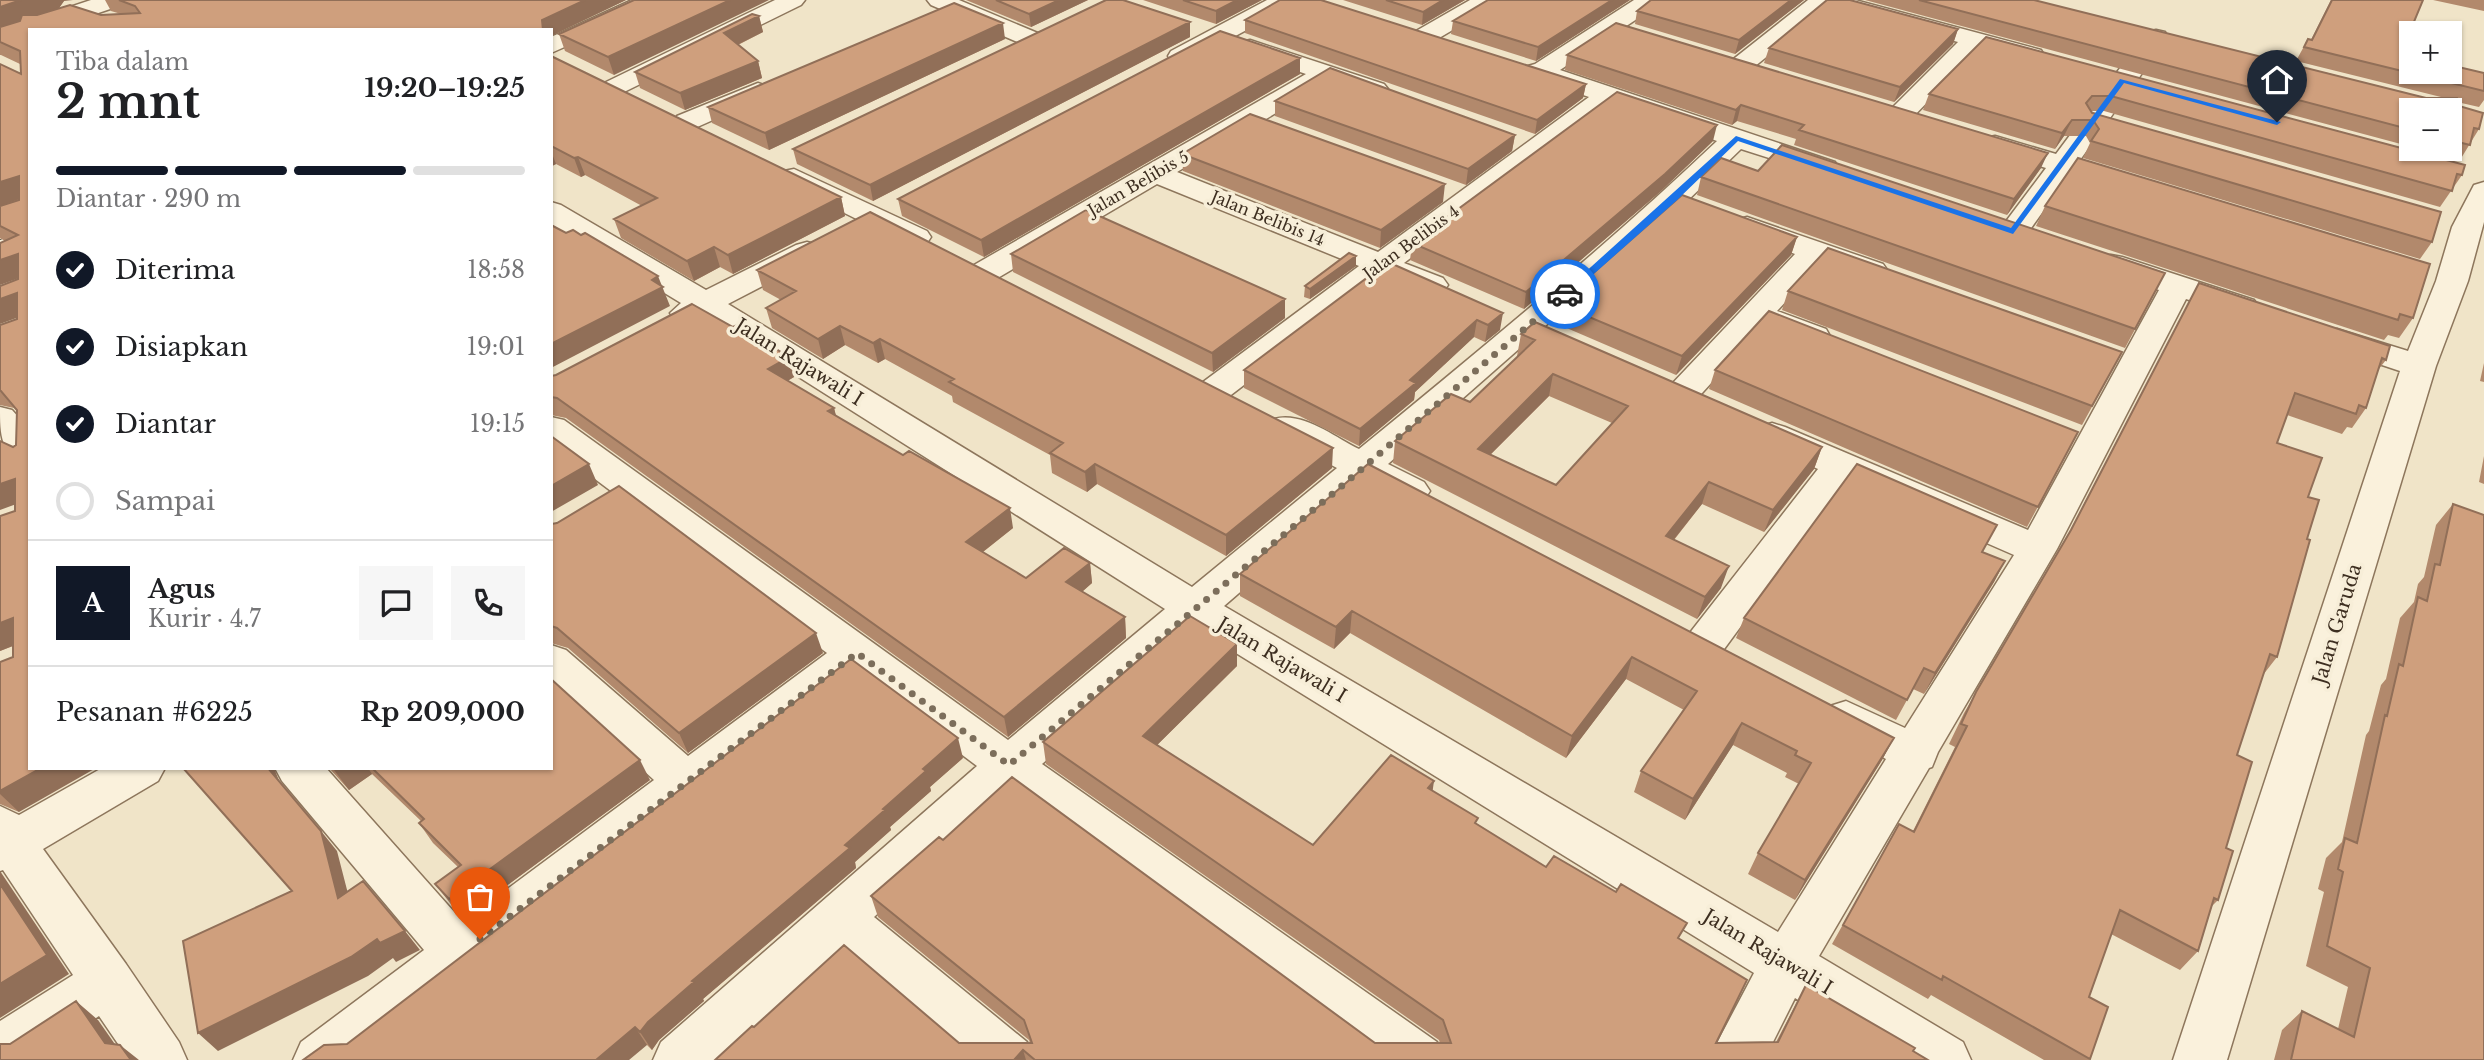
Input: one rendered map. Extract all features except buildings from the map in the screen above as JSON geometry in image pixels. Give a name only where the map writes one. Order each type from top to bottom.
[{"type":"street","points":[[44,0],[79,11],[113,11]]},
{"type":"street","points":[[555,55],[651,0]]},
{"type":"street","points":[[649,105],[793,0]]},
{"type":"street","points":[[1156,69],[1284,0]]},
{"type":"street","points":[[1464,48],[1413,32],[1486,0]]},
{"type":"street","points":[[1650,0],[1611,27],[1527,68],[1855,178]]},
{"type":"street","points":[[1740,66],[1825,0],[2055,62]]},
{"type":"street","points":[[942,8],[1031,39]]},
{"type":"street","points":[[29,28],[79,11]]},
{"type":"street","points":[[1611,27],[1637,35]]},
{"type":"street","points":[[0,38],[28,28]]},
{"type":"street","points":[[1006,51],[1054,28]]},
{"type":"street","points":[[1191,28],[1402,99]]},
{"type":"street","points":[[2013,231],[2062,164],[2107,123],[2143,34],[2182,43]]},
{"type":"street","points":[[1900,115],[1975,39]]},
{"type":"street","points":[[1714,58],[1767,74]]},
{"type":"street","name":"Jalan Belibis 5","points":[[965,262],[1086,213],[1155,173],[1261,123],[1327,72]]},
{"type":"street","points":[[2096,73],[2149,88]]},
{"type":"street","points":[[588,75],[722,140]]},
{"type":"street","points":[[649,105],[776,83]]},
{"type":"street","name":"Jalan Belibis 4","points":[[1364,467],[1203,384],[1300,309],[1381,262],[1457,195],[1527,143],[1609,95]]},
{"type":"street","points":[[1874,106],[1925,122]]},
{"type":"street","points":[[680,1060],[1009,765],[1364,467],[1515,322],[1699,209],[1736,138]]},
{"type":"street","points":[[1975,138],[2153,192]]},
{"type":"street","points":[[794,152],[769,164],[862,222],[965,262],[1021,291]]},
{"type":"street","name":"Jalan Belibis 14","points":[[1155,173],[1381,262],[1454,295]]},
{"type":"street","name":"Jalan Garuda","points":[[2200,1060],[2419,366],[2439,277],[2473,197]]},
{"type":"street","points":[[1699,209],[1905,283]]},
{"type":"street","name":"Jalan Rajawali I","points":[[553,212],[705,303],[1196,609],[1944,1060]]},
{"type":"street","points":[[1086,213],[1124,230]]},
{"type":"street","points":[[657,328],[862,222]]},
{"type":"street","points":[[1681,395],[1815,251]]},
{"type":"street","points":[[2089,257],[2266,315]]},
{"type":"street","points":[[1735,1060],[1787,963],[1916,754],[2037,549],[2079,440],[2122,360],[2178,286]]},
{"type":"street","points":[[1757,314],[1847,349]]},
{"type":"street","points":[[1515,322],[1562,343]]},
{"type":"street","points":[[2317,332],[2419,366]]},
{"type":"street","points":[[1646,379],[2037,549]]},
{"type":"street","points":[[553,430],[614,495],[857,653],[1418,1060]]},
{"type":"street","points":[[1704,645],[1840,465]]},
{"type":"street","points":[[1364,467],[1437,505]]},
{"type":"street","points":[[1668,626],[1742,664]]},
{"type":"street","points":[[320,1060],[857,653]]},
{"type":"street","points":[[553,663],[687,782]]},
{"type":"street","points":[[1816,703],[1916,754]]},
{"type":"street","points":[[138,770],[4,840],[108,981],[160,1060]]},
{"type":"street","points":[[300,770],[459,954]]},
{"type":"street","points":[[839,919],[1008,1060]]},
{"type":"street","points":[[0,1051],[108,981]]},
{"type":"railway","points":[[0,242],[28,230]]},
{"type":"way so far","points":[[480,939],[857,653],[1009,765],[1343,485],[1565,294]]},
{"type":"route","points":[[1565,294],[1673,200],[1736,138],[2013,232],[2122,81],[2277,122]]}]
